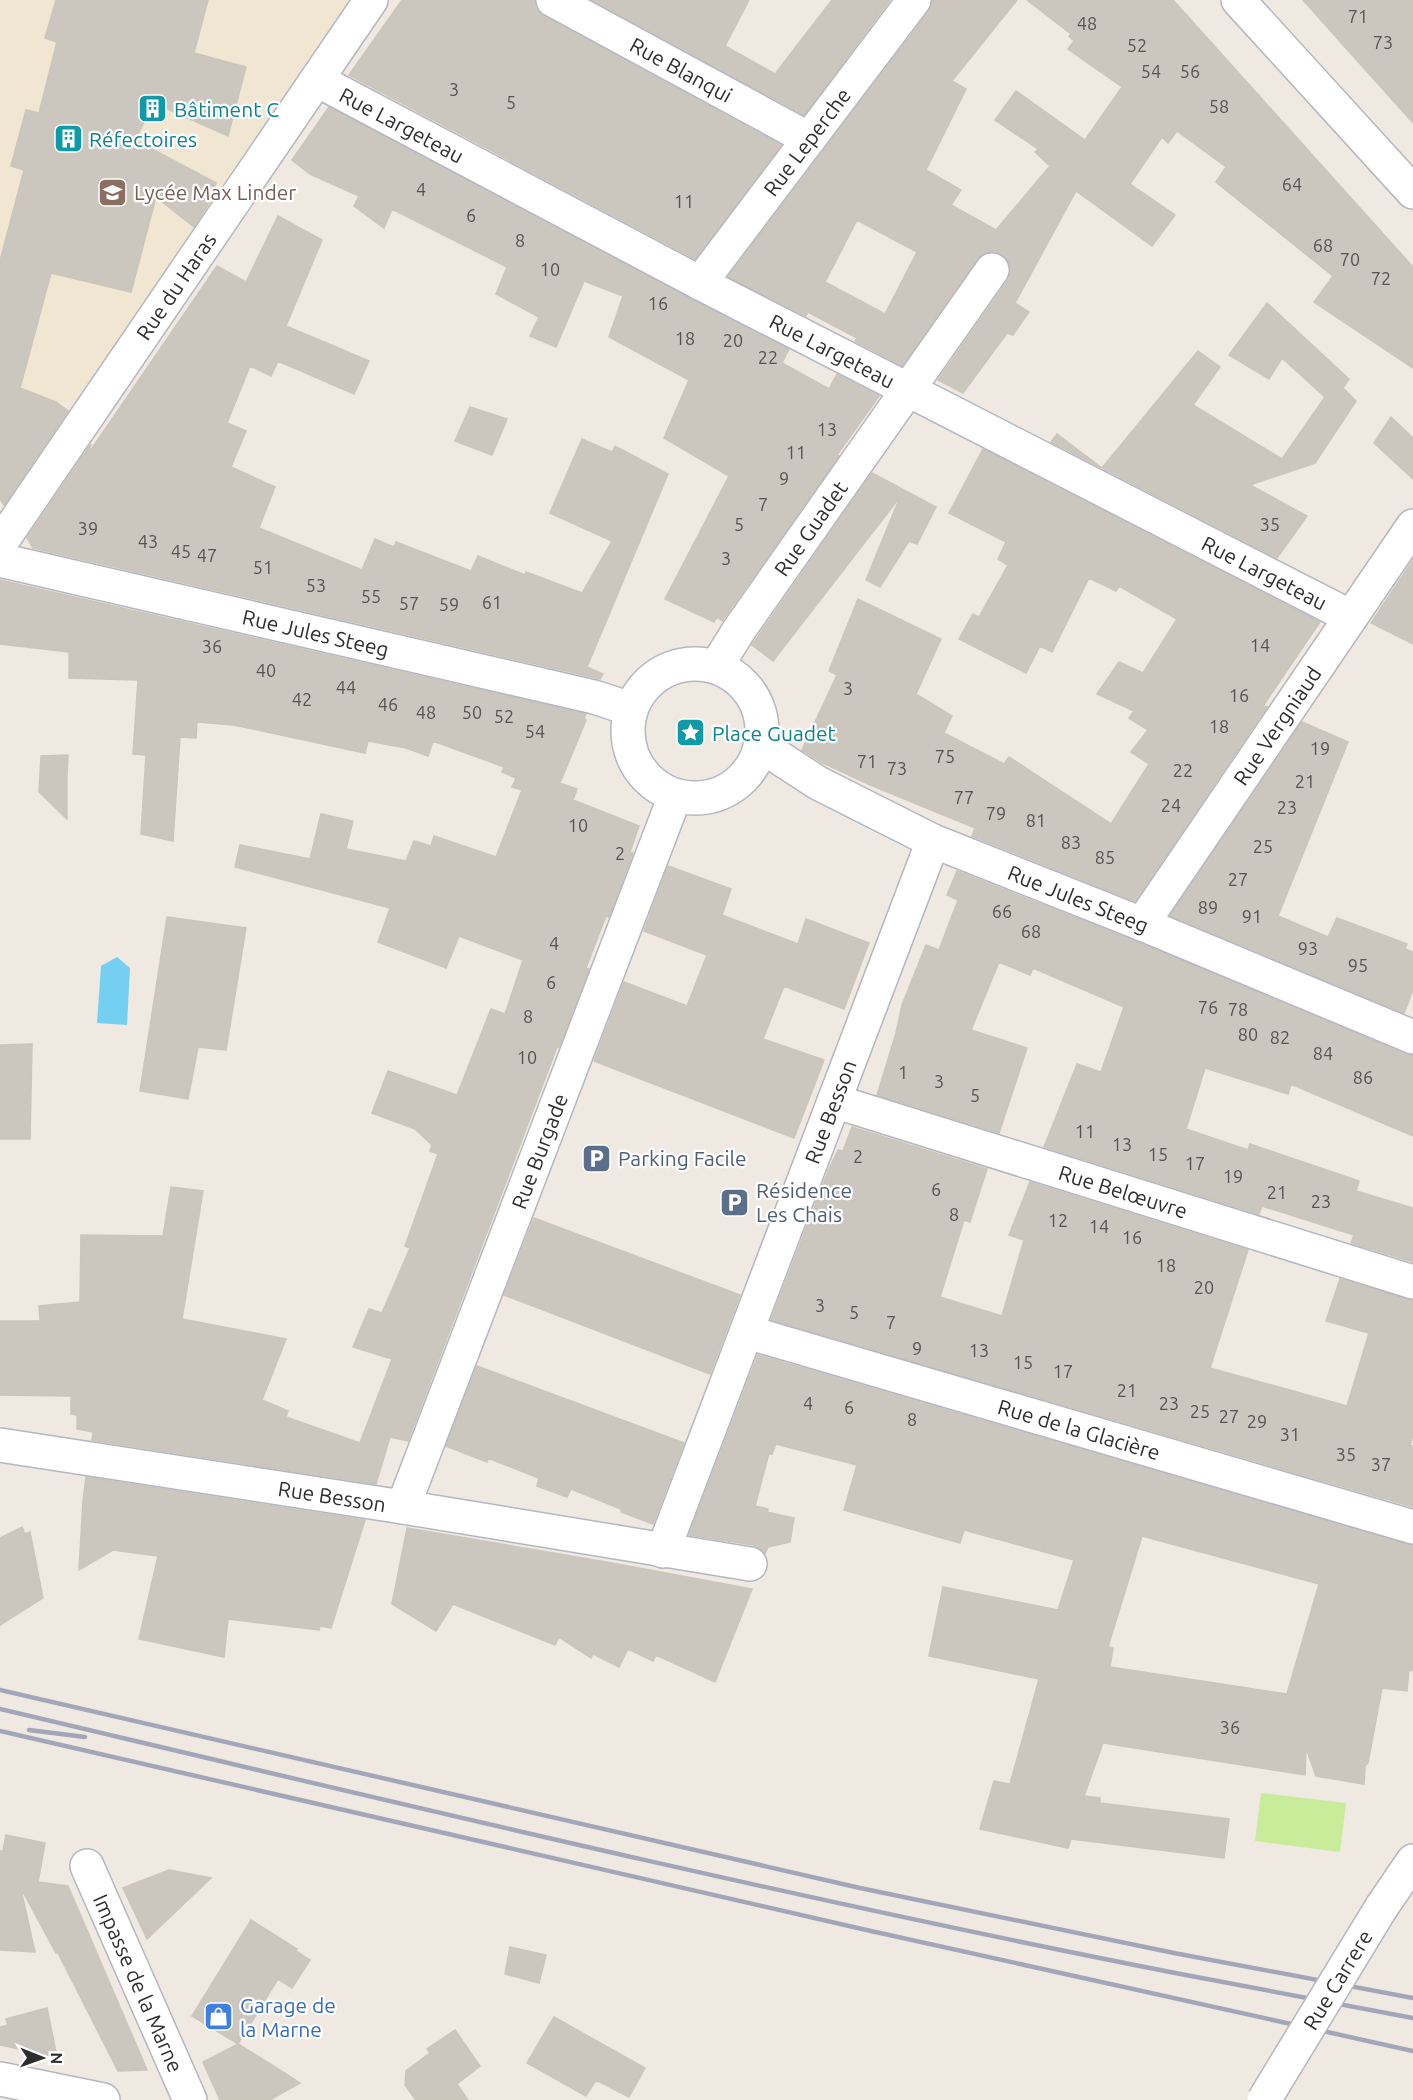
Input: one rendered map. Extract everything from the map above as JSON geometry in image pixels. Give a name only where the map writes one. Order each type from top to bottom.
[{"type":"street","name":"Rue du Haras","points":[[0,544],[371,0]]},
{"type":"street","name":"Rue Blanqui","points":[[553,0],[809,139]]},
{"type":"street","name":"Rue Leperche","points":[[700,283],[914,0]]},
{"type":"street","points":[[1238,0],[1413,192]]},
{"type":"street","name":"Rue Largeteau","points":[[317,80],[700,283],[1351,617]]},
{"type":"street","name":"Rue Guadet","points":[[716,667],[739,630],[992,270]]},
{"type":"street","name":"Rue Vergniaud","points":[[1142,924],[1413,526]]},
{"type":"street","name":"Rue Jules Steeg","points":[[0,560],[594,696],[631,709]]},
{"type":"street","points":[[696,663],[716,667],[735,677],[750,692],[759,711],[762,733],[759,750],[752,766],[741,780],[726,791],[710,797],[675,796],[656,786],[640,771],[631,752],[627,730],[631,709],[641,690],[656,676],[675,666],[696,663]]},
{"type":"street","name":"Rue Jules Steeg","points":[[762,733],[769,751],[818,783],[933,841],[1142,924],[1413,1037]]},
{"type":"street","name":"Rue Burgade","points":[[403,1507],[675,796]]},
{"type":"street","name":"Rue Besson","points":[[663,1551],[933,841]]},
{"type":"street","name":"Rue Belœuvre","points":[[834,1101],[1413,1282]]},
{"type":"street","name":"Rue de la Glacière","points":[[747,1332],[1413,1527]]},
{"type":"street","name":"Rue Besson","points":[[0,1445],[403,1507],[750,1564]]},
{"type":"street","name":"Rue Carrere","points":[[1264,2100],[1381,1908],[1413,1861]]},
{"type":"street","name":"Impasse de la Marne","points":[[87,1866],[190,2100]]},
{"type":"street","points":[[0,2079],[103,2100]]},
{"type":"shaded area","name":"Lycée Max Linder","points":[[0,0],[360,0],[80,403],[56,402],[20,388],[0,384]]},
{"type":"green space","points":[[1261,1793],[1346,1803],[1340,1852],[1255,1841]]},
{"type":"water","points":[[117,957],[130,968],[127,1025],[97,1023],[101,966]]},
{"type":"building","points":[[56,0],[208,0],[194,53],[246,67],[228,136],[154,103],[135,140],[216,183],[211,200],[194,227],[156,197],[131,292],[51,273],[20,388],[56,402],[68,411],[4,505],[0,499],[0,261],[24,170],[11,166],[26,110],[39,113],[57,42],[45,38]]},
{"type":"building","points":[[402,0],[534,0],[537,9],[544,16],[781,145],[695,259],[349,75]]},
{"type":"building","points":[[592,0],[749,0],[725,46],[775,74],[832,0],[890,0],[804,115]]},
{"type":"building","points":[[932,0],[1017,0],[952,81],[966,89],[926,170],[961,190],[951,205],[996,230],[1050,166],[1035,152],[1038,149],[995,120],[1016,91],[1085,140],[1122,87],[1068,49],[1074,41],[1069,36],[1071,34],[1027,0],[1173,0],[1413,267],[1413,368],[1314,302],[1333,276],[1216,182],[1226,167],[1177,131],[1168,143],[1162,137],[1130,184],[1175,215],[1152,246],[1076,191],[1015,303],[1029,312],[1013,335],[1007,333],[963,393],[938,380],[1008,280],[1011,271],[1009,263],[1002,254],[994,251],[985,253],[977,259],[902,366],[855,341],[857,338],[808,312],[806,316],[728,277],[929,11]],"holes":[[[857,220],[917,252],[885,314],[825,282]]]},
{"type":"building","points":[[1303,0],[1413,0],[1413,123],[1353,56]]},
{"type":"building","points":[[329,107],[789,349],[782,363],[829,389],[837,374],[879,396],[722,621],[717,617],[714,622],[665,599],[729,476],[664,438],[689,380],[609,337],[623,296],[584,281],[556,347],[530,336],[539,317],[496,294],[507,267],[392,209],[384,228],[354,206],[359,196],[310,174],[292,160]]},
{"type":"building","points":[[278,216],[322,240],[286,326],[369,361],[354,394],[278,361],[271,376],[250,366],[227,423],[246,431],[231,467],[275,487],[259,528],[362,570],[375,539],[394,547],[396,542],[471,571],[478,556],[525,575],[526,572],[582,593],[612,541],[550,513],[582,439],[612,452],[615,446],[668,474],[587,667],[603,674],[600,679],[33,548],[27,538],[91,444],[88,454],[217,266],[246,282]]},
{"type":"building","points":[[1267,303],[1349,379],[1343,388],[1356,401],[1315,463],[1250,485],[1307,516],[1277,558],[1102,468],[1198,351],[1220,367],[1193,405],[1282,459],[1325,397],[1282,358],[1269,379],[1229,355]]},
{"type":"building","points":[[470,407],[507,419],[492,455],[455,441]]},
{"type":"building","points":[[1391,417],[1413,438],[1413,479],[1374,443]]},
{"type":"building","points":[[1057,434],[1102,468],[1051,442]]},
{"type":"building","points":[[983,449],[1320,622],[1263,706],[1267,707],[1135,901],[972,836],[975,828],[868,784],[821,762],[802,750],[837,675],[829,671],[858,599],[941,639],[916,694],[952,716],[944,733],[1004,764],[1009,757],[1111,824],[1149,764],[1131,752],[1148,730],[1129,718],[1134,711],[1097,694],[1119,662],[1143,673],[1177,619],[1119,586],[1116,591],[1089,578],[1052,652],[1040,646],[1026,673],[959,639],[973,614],[979,617],[1008,565],[998,559],[1006,542],[949,513]]},
{"type":"building","points":[[872,473],[936,507],[917,544],[909,541],[880,587],[866,580],[900,497],[773,661],[752,645]]},
{"type":"building","points":[[1413,560],[1413,644],[1371,623]]},
{"type":"building","points":[[0,580],[586,714],[584,719],[586,720],[560,783],[577,789],[573,800],[639,826],[630,852],[633,853],[609,917],[606,916],[586,968],[589,969],[559,1047],[557,1047],[408,1441],[390,1437],[376,1484],[92,1440],[93,1432],[77,1429],[77,1415],[71,1414],[71,1396],[0,1395],[0,1321],[40,1321],[39,1306],[80,1302],[81,1235],[163,1236],[171,1187],[203,1191],[182,1319],[286,1339],[262,1400],[288,1411],[286,1417],[360,1443],[392,1359],[353,1347],[369,1309],[382,1313],[410,1248],[405,1246],[438,1154],[430,1151],[432,1145],[415,1129],[372,1113],[388,1071],[457,1095],[491,1009],[505,1014],[523,960],[459,936],[446,968],[378,942],[390,908],[235,867],[240,845],[310,859],[321,814],[353,821],[346,849],[406,861],[414,841],[431,846],[434,836],[496,857],[522,790],[512,787],[516,778],[502,772],[504,767],[433,741],[428,756],[406,748],[368,741],[365,753],[234,725],[197,722],[196,738],[180,737],[173,841],[141,834],[146,755],[133,754],[138,680],[69,678],[69,652],[0,644]]},
{"type":"building","points":[[1302,722],[1348,742],[1278,916],[1328,937],[1337,918],[1407,944],[1405,949],[1413,952],[1413,990],[1404,1013],[1170,916]]},
{"type":"building","points":[[68,755],[67,819],[39,792],[41,756]]},
{"type":"building","points":[[668,866],[731,889],[722,915],[798,944],[806,919],[869,943],[844,1009],[784,986],[763,1039],[824,1060],[794,1138],[594,1061],[624,982],[687,1006],[707,955],[644,931]]},
{"type":"building","points":[[957,871],[1413,1055],[1413,1136],[1291,1084],[1288,1094],[1205,1068],[1186,1129],[1248,1150],[1250,1144],[1359,1181],[1356,1191],[1413,1208],[1413,1262],[1351,1243],[1354,1235],[1262,1206],[1259,1214],[1044,1147],[1077,1064],[1101,1072],[1124,1007],[1033,968],[1030,975],[999,962],[971,1030],[1027,1048],[999,1133],[877,1095],[902,1005],[926,945],[939,950],[958,900],[947,895]]},
{"type":"building","points":[[167,917],[246,928],[226,1050],[198,1047],[188,1099],[140,1091]]},
{"type":"building","points":[[32,1044],[30,1139],[0,1139],[0,1045]]},
{"type":"building","points":[[852,1127],[987,1169],[970,1222],[964,1220],[940,1297],[1002,1316],[1024,1240],[1009,1235],[1030,1182],[1248,1250],[1210,1368],[1347,1406],[1369,1333],[1326,1321],[1340,1279],[1413,1300],[1413,1435],[1410,1445],[1413,1446],[1413,1507],[771,1320],[828,1171],[838,1150],[843,1151]]},
{"type":"building","points":[[534,1218],[740,1295],[710,1374],[504,1295]]},
{"type":"building","points":[[758,1355],[1413,1545],[1413,1671],[1409,1670],[1407,1691],[1382,1688],[1368,1763],[1365,1766],[1364,1784],[1316,1776],[1306,1748],[1305,1775],[1103,1743],[1084,1796],[1100,1798],[1100,1803],[1229,1819],[1224,1858],[1071,1839],[1068,1848],[980,1829],[994,1781],[1010,1784],[1039,1679],[929,1656],[943,1587],[1058,1610],[1074,1560],[964,1530],[960,1543],[844,1510],[857,1465],[776,1444],[772,1454],[769,1453],[755,1506],[768,1509],[767,1512],[794,1518],[790,1542],[768,1547],[765,1554],[753,1545],[689,1535]],"holes":[[[1142,1536],[1319,1584],[1287,1694],[1110,1667],[1113,1648],[1108,1647]]]},
{"type":"building","points":[[477,1366],[684,1443],[653,1524],[571,1489],[567,1497],[537,1486],[539,1478],[488,1458],[487,1462],[446,1446]]},
{"type":"building","points":[[86,1477],[365,1520],[331,1628],[320,1626],[319,1630],[228,1619],[224,1657],[139,1639],[158,1556],[113,1550],[79,1570]]},
{"type":"building","points":[[22,1527],[25,1534],[30,1532],[43,1598],[0,1625],[0,1538]]},
{"type":"building","points":[[407,1528],[752,1589],[715,1682],[656,1655],[653,1661],[628,1649],[619,1667],[593,1654],[591,1658],[559,1637],[555,1645],[453,1604],[436,1631],[392,1604]]},
{"type":"building","points":[[6,1835],[45,1843],[38,1882],[68,1886],[147,2070],[118,2071],[58,1953],[24,1894],[22,1894],[35,1952],[0,1950],[0,1851],[3,1851]]},
{"type":"building","points":[[169,1870],[211,1878],[147,1939],[123,1888]]},
{"type":"building","points":[[251,1920],[297,1949],[296,1951],[310,1960],[292,1988],[278,1979],[238,2044],[192,2016]]},
{"type":"building","points":[[510,1947],[546,1955],[539,1983],[505,1974]]},
{"type":"building","points":[[47,2008],[57,2057],[0,2045],[0,2027],[8,2025],[6,2019]]},
{"type":"building","points":[[554,2017],[645,2068],[629,2097],[596,2080],[586,2096],[527,2063]]},
{"type":"building","points":[[455,2030],[480,2066],[457,2084],[468,2100],[416,2100],[405,2085],[406,2071],[430,2053],[427,2049]]},
{"type":"building","points":[[238,2044],[300,2083],[270,2100],[220,2100],[203,2062]]},
{"type":"railway","points":[[0,1690],[860,1888],[1174,1953],[1413,1998]]},
{"type":"railway","points":[[0,1709],[730,1879],[1170,1972],[1413,2018]]},
{"type":"railway","points":[[29,1730],[85,1737]]},
{"type":"railway","points":[[0,1731],[862,1929],[1413,2051]]},
{"type":"place","name":"Bâtiment C","points":[[153,109]]},
{"type":"place","name":"Réfectoires","points":[[68,139]]},
{"type":"place","name":"Lycée Max Linder","points":[[113,192]]},
{"type":"place","name":"Place Guadet","points":[[691,733]]},
{"type":"place","name":"Parking Facile","points":[[597,1158]]},
{"type":"place","name":"Résidence Les Chais","points":[[735,1202]]},
{"type":"place","name":"Garage de la Marne","points":[[219,2017]]}]
